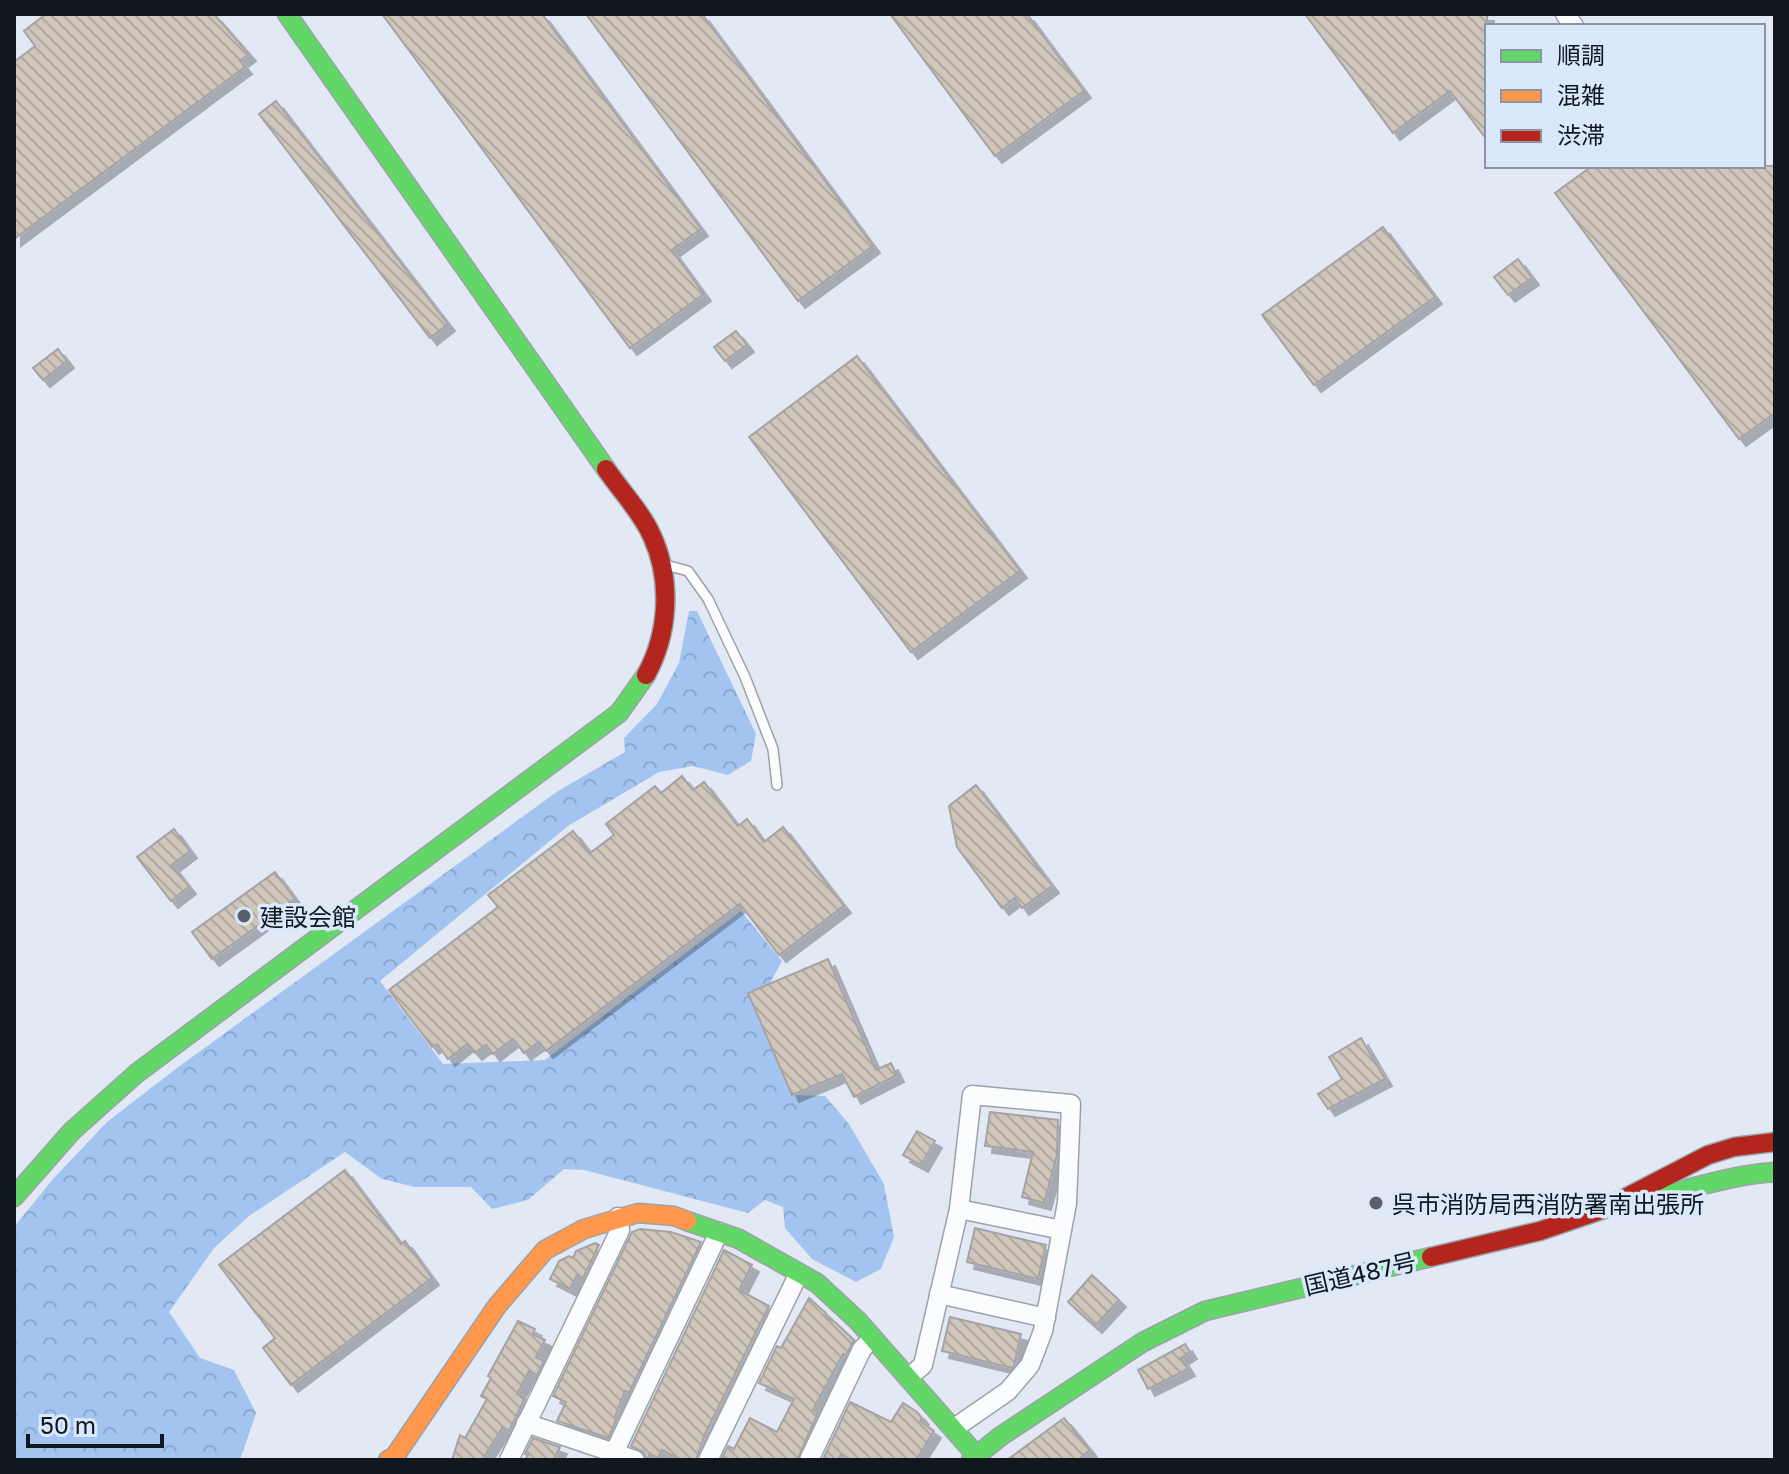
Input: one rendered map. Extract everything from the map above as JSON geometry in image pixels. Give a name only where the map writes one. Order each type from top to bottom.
[{"type":"main road","points":[[14,1197],[38,1165],[95,1108],[205,1021],[619,713],[641,688],[660,645],[667,599],[663,564],[652,535],[287,14]]},
{"type":"main road","name":"国道487号","points":[[974,1458],[1143,1342],[1205,1311],[1540,1231],[1604,1209],[1708,1155],[1734,1147],[1775,1142]]},
{"type":"main road","points":[[1604,1209],[1676,1194],[1745,1174],[1775,1172]]},
{"type":"main road","points":[[388,1460],[395,1456],[497,1306],[545,1250],[584,1229],[638,1213],[674,1216],[739,1239],[817,1283],[873,1338],[953,1429],[974,1458]]},
{"type":"street","points":[[908,1378],[923,1365],[959,1209],[972,1095],[1071,1104],[1067,1203],[1046,1318],[1030,1365],[1008,1391],[953,1429]]},
{"type":"street","points":[[959,1209],[1062,1230]]},
{"type":"street","points":[[509,1460],[620,1230],[618,1217]]},
{"type":"street","points":[[614,1453],[719,1232]]},
{"type":"street","points":[[708,1460],[799,1273]]},
{"type":"street","points":[[939,1294],[1046,1318]]},
{"type":"street","points":[[809,1460],[862,1349],[873,1338]]},
{"type":"street","points":[[526,1423],[635,1460]]},
{"type":"lane","points":[[663,564],[688,571],[708,599],[745,677],[773,749],[777,785]]},
{"type":"green space","points":[[689,611],[697,611],[756,734],[751,761],[728,775],[693,766],[659,772],[568,826],[380,981],[443,1064],[545,1060],[741,911],[782,961],[755,1011],[793,1095],[825,1096],[849,1124],[884,1184],[894,1237],[881,1269],[856,1282],[812,1259],[785,1228],[783,1207],[765,1200],[748,1213],[584,1170],[564,1169],[528,1200],[492,1209],[471,1187],[415,1187],[382,1179],[345,1152],[249,1216],[214,1248],[169,1312],[200,1358],[234,1370],[256,1413],[240,1460],[14,1460],[14,1227],[53,1179],[107,1122],[558,791],[625,752],[624,738],[657,704],[679,663]]},
{"type":"building","points":[[46,14],[214,14],[249,54],[240,61],[245,67],[14,239],[14,62],[35,46],[24,31]]},
{"type":"building","points":[[382,14],[542,14],[701,229],[672,250],[704,294],[630,348]]},
{"type":"building","points":[[586,14],[702,14],[873,246],[798,301]]},
{"type":"building","points":[[890,14],[1027,14],[1084,91],[995,156]]},
{"type":"building","points":[[1305,14],[1487,14],[1485,137],[1450,91],[1393,133]]},
{"type":"building","points":[[276,101],[448,324],[430,338],[259,114]]},
{"type":"building","points":[[1775,166],[1775,413],[1739,439],[1555,193],[1589,168]]},
{"type":"building","points":[[1383,227],[1435,297],[1314,385],[1262,315]]},
{"type":"building","points":[[1518,259],[1532,278],[1508,295],[1494,277]]},
{"type":"building","points":[[736,331],[747,345],[725,361],[714,347]]},
{"type":"building","points":[[58,349],[67,361],[43,380],[33,368]]},
{"type":"building","points":[[857,356],[1020,571],[911,652],[749,437]]},
{"type":"building","points":[[682,776],[693,790],[704,782],[738,826],[747,819],[764,842],[783,827],[844,906],[779,955],[740,904],[546,1051],[539,1042],[524,1053],[513,1039],[493,1054],[486,1045],[475,1053],[467,1044],[448,1059],[437,1044],[432,1047],[389,990],[498,907],[488,895],[573,831],[590,853],[614,835],[606,824],[655,786],[661,793]]},
{"type":"building","points":[[976,785],[1052,886],[1022,908],[1015,898],[1002,908],[957,847],[949,806]]},
{"type":"building","points":[[174,829],[190,851],[172,865],[189,887],[171,901],[137,857]]},
{"type":"building","name":"建設会館","points":[[275,872],[295,899],[212,959],[192,932]]},
{"type":"building","points":[[828,959],[876,1070],[891,1063],[897,1075],[854,1097],[842,1074],[792,1095],[748,993]]},
{"type":"building","points":[[1361,1038],[1385,1079],[1328,1109],[1318,1094],[1342,1079],[1329,1057]]},
{"type":"building","points":[[990,1112],[1058,1120],[1057,1155],[1044,1203],[1022,1197],[1033,1152],[985,1146]]},
{"type":"building","points":[[917,1131],[935,1141],[921,1165],[903,1155]]},
{"type":"building","points":[[345,1170],[401,1244],[405,1241],[432,1278],[291,1385],[263,1348],[275,1338],[219,1265]]},
{"type":"building","points":[[975,1228],[1046,1245],[1038,1279],[967,1262]]},
{"type":"building","points":[[640,1229],[671,1232],[701,1242],[629,1393],[625,1391],[608,1438],[557,1421],[566,1402],[553,1396],[632,1232]]},
{"type":"building","points":[[595,1243],[599,1245],[583,1278],[577,1275],[570,1289],[550,1279],[559,1261],[569,1256],[573,1258],[576,1251]]},
{"type":"building","points":[[724,1250],[752,1265],[739,1290],[769,1306],[705,1434],[696,1460],[681,1460],[662,1450],[658,1458],[650,1454],[647,1460],[643,1452],[631,1446]]},
{"type":"building","points":[[1092,1275],[1119,1300],[1095,1326],[1068,1302]]},
{"type":"building","points":[[809,1298],[826,1313],[825,1317],[854,1340],[846,1355],[843,1354],[813,1410],[818,1413],[797,1460],[721,1460],[728,1446],[734,1449],[750,1418],[777,1432],[794,1399],[759,1383],[777,1346],[781,1348]]},
{"type":"building","points":[[950,1317],[1021,1334],[1014,1366],[942,1351]]},
{"type":"building","points":[[518,1321],[535,1329],[533,1334],[545,1340],[536,1357],[544,1361],[537,1375],[529,1371],[517,1394],[525,1398],[509,1431],[503,1427],[482,1460],[452,1460],[460,1435],[465,1438],[487,1399],[481,1396],[491,1378],[488,1376]]},
{"type":"building","points":[[1185,1344],[1190,1352],[1181,1358],[1188,1369],[1148,1389],[1138,1370]]},
{"type":"building","points":[[850,1402],[891,1422],[903,1403],[917,1412],[922,1418],[920,1421],[934,1431],[916,1460],[852,1460],[841,1454],[838,1460],[830,1460],[824,1457]]},
{"type":"building","points":[[1064,1418],[1090,1450],[1078,1460],[1007,1460]]},
{"type":"building","points":[[533,1438],[560,1447],[554,1460],[525,1460]]},
{"type":"traffic: fast","points":[[287,14],[606,469]]},
{"type":"traffic: fast","points":[[14,1197],[72,1131],[137,1073],[619,713],[646,675]]},
{"type":"traffic: fast","points":[[1631,1203],[1721,1180],[1775,1172]]},
{"type":"traffic: fast","points":[[687,1221],[739,1239],[817,1283],[858,1321],[976,1455]]},
{"type":"traffic: fast","points":[[971,1460],[1001,1436],[1143,1342],[1205,1311],[1431,1257]]},
{"type":"traffic: slow","points":[[388,1460],[395,1456],[497,1306],[545,1250],[584,1229],[638,1213],[674,1216],[687,1221]]},
{"type":"traffic: jam","points":[[606,469],[648,527],[663,570],[663,624],[654,659],[646,675]]},
{"type":"traffic: jam","points":[[1431,1257],[1540,1231],[1604,1209],[1708,1155],[1734,1147],[1775,1142]]},
{"type":"place","name":"建設会館","points":[[244,916]]},
{"type":"place","name":"呉市消防局西消防署南出張所","points":[[1376,1203]]}]
